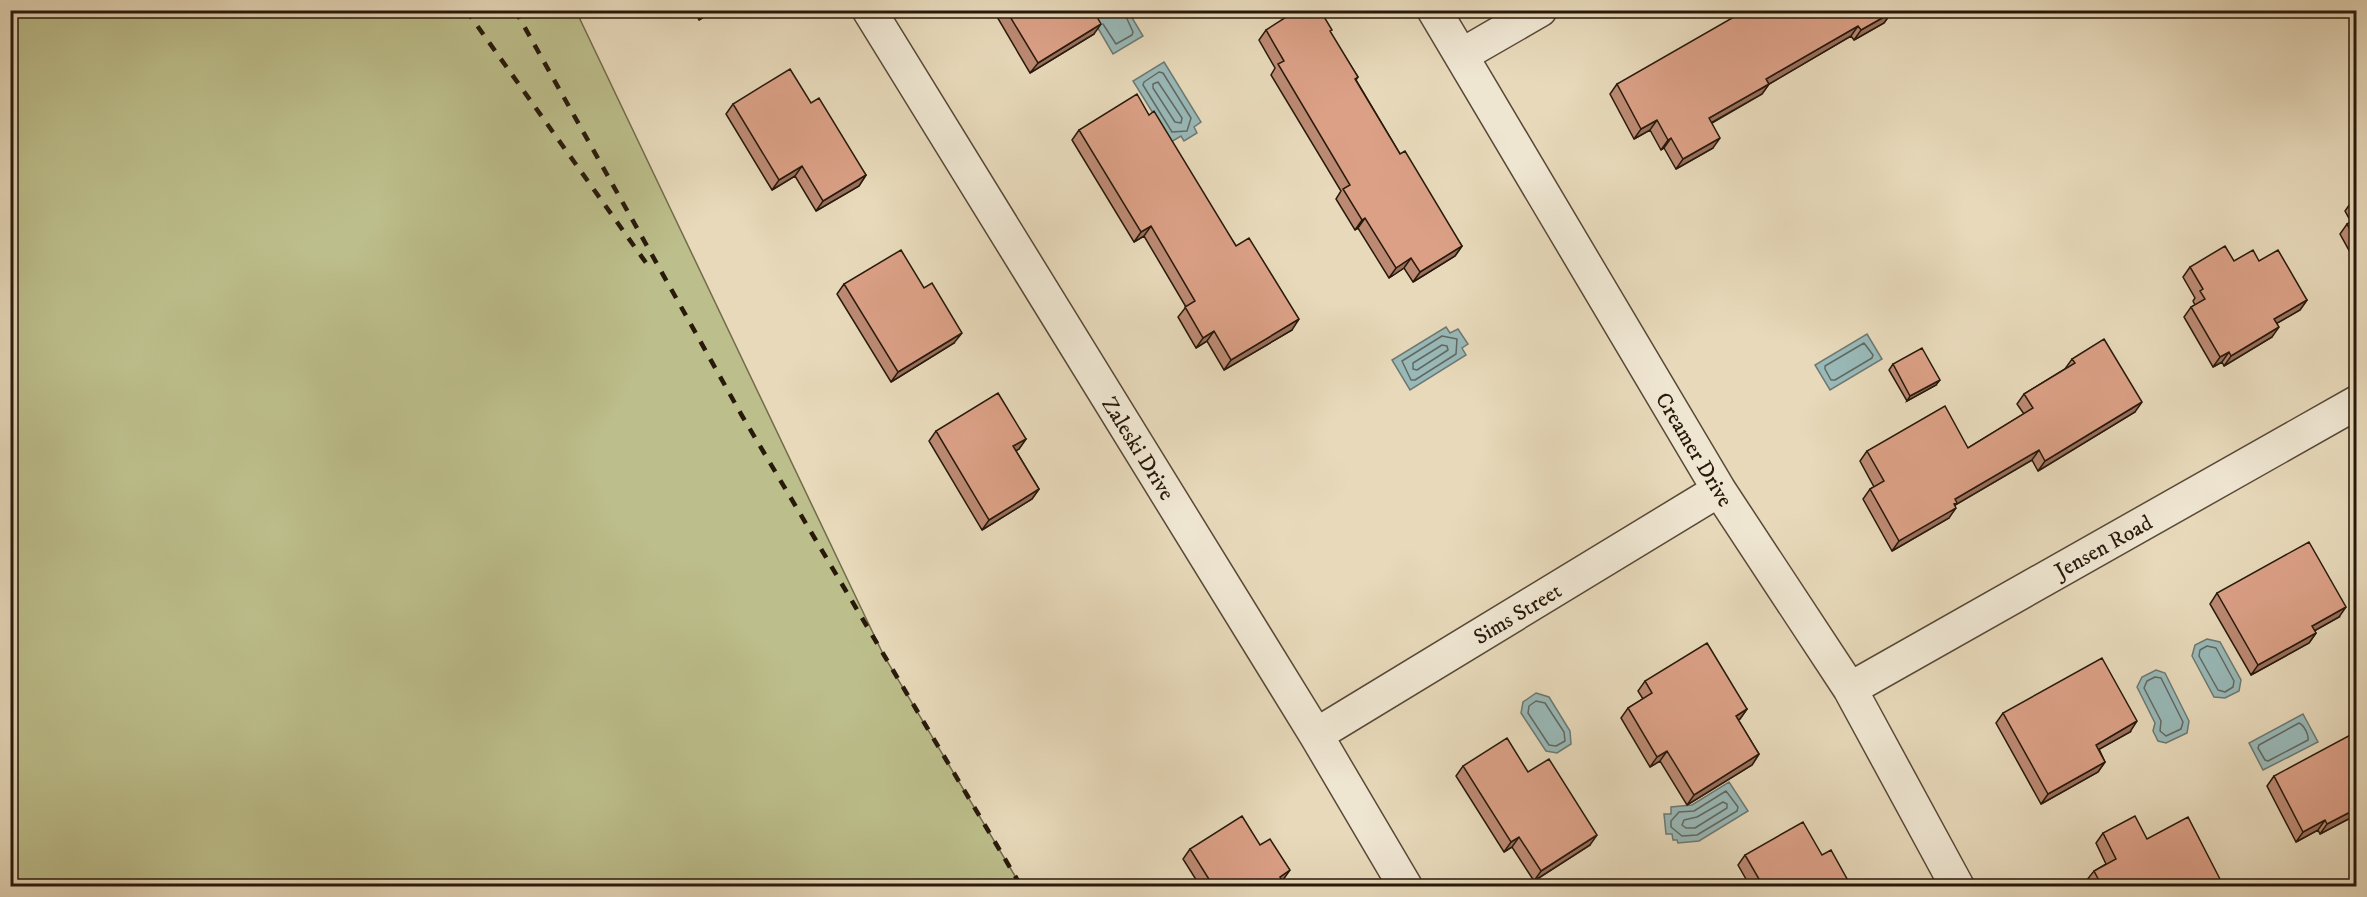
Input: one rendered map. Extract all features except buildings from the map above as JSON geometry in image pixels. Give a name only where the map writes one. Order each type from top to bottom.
[{"type":"street","name":"Zaleski Drive","points":[[869,10],[1316,735],[1405,886]]},
{"type":"street","name":"Creamer Drive","points":[[1434,10],[1719,490],[1850,689],[1957,886]]},
{"type":"street","points":[[1462,55],[1540,10]]},
{"type":"street","name":"Jensen Road","points":[[1850,689],[2356,403]]},
{"type":"street","name":"Sims Street","points":[[1316,735],[1719,490]]},
{"type":"green space","points":[[10,11],[576,11],[884,656],[1021,886],[11,886]]},
{"type":"water","points":[[1088,11],[1128,11],[1143,36],[1113,54]]},
{"type":"water","points":[[1164,62],[1201,122],[1194,127],[1197,133],[1184,141],[1181,136],[1171,142],[1133,81]]},
{"type":"water","points":[[1446,327],[1450,333],[1458,329],[1468,344],[1462,348],[1466,355],[1410,390],[1392,360]]},
{"type":"water","points":[[1867,334],[1882,359],[1830,390],[1815,365]]},
{"type":"water","points":[[2207,639],[2220,642],[2241,680],[2239,691],[2225,698],[2214,697],[2192,656],[2195,645]]},
{"type":"water","points":[[2156,670],[2165,673],[2189,721],[2187,733],[2166,743],[2158,741],[2153,731],[2155,723],[2137,687],[2142,677]]},
{"type":"water","points":[[1536,693],[1549,697],[1570,731],[1571,744],[1557,753],[1546,751],[1521,713],[1523,702]]},
{"type":"water","points":[[2303,714],[2318,742],[2263,770],[2249,743]]},
{"type":"water","points":[[1729,782],[1748,811],[1699,841],[1678,843],[1677,840],[1673,840],[1672,834],[1666,834],[1664,814],[1671,814],[1671,807],[1692,805]]},
{"type":"railway","points":[[466,10],[649,267]]},
{"type":"railway","points":[[515,10],[741,414],[1021,886]]}]
